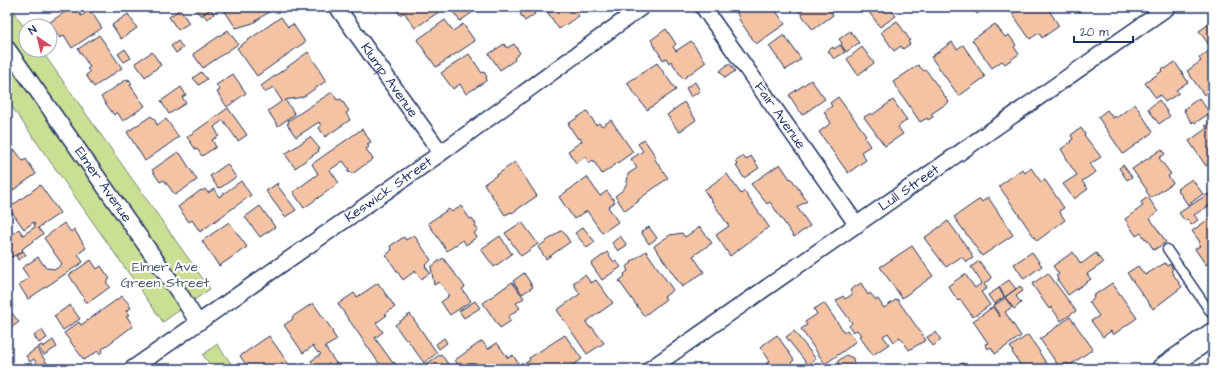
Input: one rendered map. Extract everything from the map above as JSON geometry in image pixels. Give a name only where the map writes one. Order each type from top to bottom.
[{"type":"main road","points":[[1163,369],[1213,334]]},
{"type":"street","name":"Klump Avenue","points":[[337,7],[440,154]]},
{"type":"street","name":"Keswick Street","points":[[132,369],[440,154],[642,7]]},
{"type":"street","name":"Fair Avenue","points":[[703,7],[857,225]]},
{"type":"street","name":"Lull Street","points":[[650,369],[1168,7]]},
{"type":"street","name":"Elmer Avenue","points":[[7,48],[182,297],[198,323]]},
{"type":"lane","points":[[1167,249],[1213,316]]},
{"type":"green space","name":"Elmer Ave Green Street","points":[[7,7],[10,7],[18,18],[18,58],[47,58],[210,289],[163,322],[7,100]]},
{"type":"green space","points":[[217,344],[235,369],[213,369],[203,355]]},
{"type":"building","points":[[72,7],[77,7],[81,16],[90,10],[102,28],[72,48],[64,35],[60,38],[58,35],[58,18],[56,18]]},
{"type":"building","points":[[194,7],[213,7],[201,16]]},
{"type":"building","points":[[222,7],[276,7],[253,23],[236,28]]},
{"type":"building","points":[[395,7],[446,7],[415,28],[404,12],[400,15]]},
{"type":"building","points":[[530,7],[535,14],[525,21],[520,14]]},
{"type":"building","points":[[557,7],[573,7],[579,16],[559,29],[548,13]]},
{"type":"building","points":[[739,7],[773,7],[785,24],[756,44],[738,18],[737,10]]},
{"type":"building","points":[[796,7],[828,7],[833,15],[813,30]]},
{"type":"building","points":[[874,7],[889,7],[896,16],[880,27],[868,11]]},
{"type":"building","points":[[972,7],[987,7],[977,14]]},
{"type":"building","points":[[1012,7],[1047,7],[1059,26],[1042,38],[1039,33],[1030,39],[1009,9]]},
{"type":"building","points":[[1071,7],[1086,7],[1078,12],[1076,8],[1072,10]]},
{"type":"building","points":[[450,8],[480,8],[460,21]]},
{"type":"building","points":[[180,9],[189,23],[178,30],[169,17]]},
{"type":"building","points":[[211,9],[214,14],[207,19],[203,14]]},
{"type":"building","points":[[128,14],[137,28],[121,39],[112,25]]},
{"type":"building","points":[[281,17],[288,27],[293,24],[305,42],[257,76],[237,48]]},
{"type":"building","points":[[445,20],[453,31],[463,24],[475,41],[436,67],[417,40]]},
{"type":"building","points":[[897,21],[910,40],[908,41],[910,44],[903,49],[901,46],[894,51],[881,32]]},
{"type":"building","points":[[1213,21],[1213,89],[1204,95],[1187,71],[1201,61],[1199,58],[1212,49],[1199,31]]},
{"type":"building","points":[[995,24],[1005,37],[1009,35],[1016,45],[1014,47],[1019,54],[1005,64],[1002,61],[992,68],[972,40]]},
{"type":"building","points":[[666,29],[676,44],[673,47],[676,51],[691,41],[706,62],[683,79],[671,61],[669,63],[666,58],[663,60],[651,40]]},
{"type":"building","points":[[228,30],[238,44],[203,68],[193,54]]},
{"type":"building","points":[[850,31],[859,43],[846,52],[839,39]]},
{"type":"building","points":[[99,35],[122,68],[94,87],[86,75],[90,72],[87,69],[90,67],[78,49]]},
{"type":"building","points":[[784,35],[801,59],[786,70],[769,46]]},
{"type":"building","points":[[178,41],[183,48],[176,53],[171,46]]},
{"type":"building","points":[[952,42],[957,49],[963,45],[985,77],[959,96],[931,57]]},
{"type":"building","points":[[504,44],[507,48],[514,44],[520,53],[514,58],[515,60],[500,70],[489,54]]},
{"type":"building","points":[[840,45],[845,52],[834,59],[828,51],[833,47],[834,49]]},
{"type":"building","points":[[862,47],[874,63],[858,75],[847,59]]},
{"type":"building","points":[[125,49],[131,58],[124,62],[118,54]]},
{"type":"building","points":[[152,52],[161,65],[145,77],[135,63]]},
{"type":"building","points":[[308,52],[326,81],[303,97],[285,100],[295,114],[278,126],[268,111],[282,101],[273,87],[265,93],[261,86]]},
{"type":"building","points":[[469,54],[482,73],[484,72],[487,80],[466,94],[460,84],[453,89],[441,73]]},
{"type":"building","points":[[1175,62],[1188,82],[1176,90],[1179,93],[1165,102],[1160,95],[1156,98],[1145,83],[1162,71],[1161,70],[1164,67],[1165,69]]},
{"type":"building","points":[[657,63],[676,90],[647,110],[627,83]]},
{"type":"building","points":[[729,63],[735,71],[725,78],[720,71]]},
{"type":"building","points":[[918,65],[924,71],[926,70],[949,102],[931,114],[933,117],[928,120],[927,118],[920,122],[893,82]]},
{"type":"building","points":[[201,72],[207,79],[199,85],[193,78]]},
{"type":"building","points":[[233,74],[246,93],[227,107],[217,92],[220,90],[216,85]]},
{"type":"building","points":[[127,79],[128,81],[129,79],[132,84],[130,85],[145,106],[123,121],[117,112],[114,115],[101,97]]},
{"type":"building","points":[[811,80],[825,99],[802,115],[789,95]]},
{"type":"building","points":[[695,82],[700,91],[691,97],[686,88]]},
{"type":"building","points":[[181,87],[186,95],[182,97],[186,103],[169,114],[161,101]]},
{"type":"building","points":[[332,92],[337,100],[341,99],[349,111],[346,113],[350,120],[325,137],[319,128],[321,126],[319,122],[296,137],[287,124],[289,123],[288,121]]},
{"type":"building","points":[[838,97],[866,135],[864,137],[870,146],[861,152],[866,160],[848,173],[819,132],[831,123],[824,112],[832,106],[830,103]]},
{"type":"building","points":[[1199,98],[1210,113],[1195,123],[1193,121],[1192,123],[1184,111],[1186,110],[1184,109]]},
{"type":"building","points":[[893,100],[907,120],[898,127],[903,134],[885,146],[864,117],[871,113],[872,115]]},
{"type":"building","points":[[1159,100],[1170,116],[1159,124],[1148,109]]},
{"type":"building","points":[[684,102],[696,120],[679,132],[667,115]]},
{"type":"building","points":[[1135,104],[1153,132],[1123,154],[1098,117],[1107,110],[1113,118],[1115,116],[1116,118]]},
{"type":"building","points":[[228,108],[247,135],[238,141],[223,120],[214,127],[219,136],[212,140],[216,147],[202,156],[187,137]]},
{"type":"building","points":[[587,111],[596,125],[599,123],[602,126],[611,120],[633,152],[602,174],[593,160],[589,163],[585,157],[576,163],[568,151],[582,141],[580,138],[578,139],[568,124]]},
{"type":"building","points":[[151,116],[154,118],[157,125],[166,119],[179,137],[145,161],[127,132]]},
{"type":"building","points":[[1213,121],[1213,161],[1206,166],[1189,141],[1207,128],[1205,126]]},
{"type":"building","points":[[1081,128],[1085,134],[1084,135],[1101,157],[1090,164],[1096,172],[1082,181],[1088,189],[1074,199],[1063,184],[1077,175],[1061,149],[1071,142],[1070,141],[1073,139],[1071,135]]},
{"type":"building","points":[[362,129],[371,142],[367,144],[369,147],[366,149],[373,159],[352,174],[350,172],[349,173],[347,170],[349,169],[343,161],[330,170],[339,183],[304,208],[293,192],[318,174],[312,164]]},
{"type":"building","points":[[310,137],[320,149],[295,168],[285,154]]},
{"type":"building","points":[[644,139],[656,157],[654,158],[668,178],[625,211],[615,196],[623,190],[627,183],[628,174],[637,168],[631,159],[643,151],[638,144]]},
{"type":"building","points":[[1162,149],[1165,154],[1159,158],[1171,174],[1168,176],[1173,183],[1151,198],[1132,169]]},
{"type":"building","points":[[15,150],[23,161],[26,159],[36,174],[9,192],[7,190],[7,155]]},
{"type":"building","points":[[178,152],[197,180],[175,195],[164,180],[160,182],[152,170]]},
{"type":"building","points":[[743,156],[746,160],[751,156],[759,168],[744,178],[735,162]]},
{"type":"building","points":[[515,162],[537,196],[512,213],[511,212],[505,215],[484,184]]},
{"type":"building","points":[[227,164],[236,177],[218,188],[210,176]]},
{"type":"building","points":[[780,164],[807,201],[797,207],[810,226],[794,237],[770,202],[767,204],[751,184]]},
{"type":"building","points":[[1123,165],[1132,177],[1127,180],[1119,168]]},
{"type":"building","points":[[1031,168],[1041,182],[1045,180],[1064,208],[1059,211],[1065,220],[1037,241],[999,186],[1022,169],[1025,173]]},
{"type":"building","points":[[727,174],[741,194],[744,191],[769,227],[730,256],[716,235],[729,226],[704,190]]},
{"type":"building","points":[[587,177],[600,196],[607,191],[615,202],[608,207],[618,222],[602,233],[587,211],[574,219],[559,197]]},
{"type":"building","points":[[1192,179],[1203,194],[1188,205],[1177,189]]},
{"type":"building","points":[[241,181],[251,195],[200,232],[192,220],[189,222],[178,207],[201,190],[202,191],[205,189],[208,193],[214,189],[219,197]]},
{"type":"building","points":[[278,183],[277,185],[296,210],[285,217],[266,191]]},
{"type":"building","points":[[40,185],[60,213],[38,228],[43,234],[22,249],[23,251],[10,258],[7,254],[7,238],[19,229],[23,235],[35,227],[34,222],[24,229],[9,208]]},
{"type":"building","points":[[1208,194],[1213,203],[1194,215],[1198,220],[1191,225],[1187,219],[1185,221],[1179,213]]},
{"type":"building","points":[[988,197],[1013,235],[982,256],[954,217],[980,199],[982,202]]},
{"type":"building","points":[[1148,197],[1158,212],[1150,218],[1166,242],[1154,250],[1141,233],[1136,236],[1125,219],[1143,206],[1141,202]]},
{"type":"building","points":[[260,206],[275,227],[260,237],[245,217]]},
{"type":"building","points":[[461,206],[470,219],[472,218],[476,224],[475,226],[478,230],[474,233],[477,237],[466,245],[463,240],[447,251],[428,223],[449,209],[452,212]]},
{"type":"building","points":[[1213,216],[1213,260],[1206,265],[1195,249],[1200,246],[1198,243],[1200,242],[1192,231]]},
{"type":"building","points":[[948,221],[972,254],[971,255],[973,258],[967,262],[961,257],[946,267],[924,238]]},
{"type":"building","points":[[229,222],[247,247],[219,266],[202,241]]},
{"type":"building","points":[[522,222],[538,244],[521,256],[505,233]]},
{"type":"building","points":[[64,223],[71,232],[74,229],[86,248],[78,254],[83,262],[28,299],[19,285],[29,278],[22,268],[38,257],[46,268],[56,269],[62,264],[44,238]]},
{"type":"building","points":[[583,227],[595,242],[587,248],[575,233]]},
{"type":"building","points":[[649,227],[657,238],[649,244],[641,232]]},
{"type":"building","points":[[700,227],[712,243],[693,256],[704,272],[682,287],[654,246],[670,235],[682,233],[685,237]]},
{"type":"building","points":[[562,230],[570,242],[546,259],[538,247]]},
{"type":"building","points":[[414,235],[431,260],[425,266],[430,273],[421,279],[415,271],[403,280],[386,255],[392,250],[390,246],[404,237],[406,240]]},
{"type":"building","points":[[500,236],[512,254],[494,267],[481,249]]},
{"type":"building","points":[[620,236],[627,245],[618,251],[612,243]]},
{"type":"building","points":[[912,246],[933,276],[902,298],[880,267]]},
{"type":"building","points":[[23,251],[26,255],[18,260],[16,256]]},
{"type":"building","points":[[646,251],[673,290],[664,297],[666,299],[644,316],[619,281],[628,271],[626,267]]},
{"type":"building","points":[[607,252],[614,262],[616,261],[621,267],[602,280],[591,264]]},
{"type":"building","points":[[1032,252],[1042,266],[1024,279],[1014,264]]},
{"type":"building","points":[[1073,252],[1081,264],[1096,253],[1103,263],[1087,274],[1091,279],[1068,295],[1057,279],[1058,278],[1056,276],[1059,274],[1053,266]]},
{"type":"building","points":[[443,258],[465,287],[462,289],[471,301],[450,315],[441,302],[449,295],[439,282],[434,285],[431,267]]},
{"type":"building","points":[[91,260],[97,269],[101,266],[110,279],[106,282],[110,287],[88,303],[87,301],[85,302],[69,275]]},
{"type":"building","points":[[979,261],[992,278],[984,284],[987,288],[981,292],[990,305],[973,317],[960,299],[958,301],[948,286],[965,274],[975,288],[982,283],[971,267]]},
{"type":"building","points":[[1165,263],[1167,266],[1170,264],[1173,269],[1171,271],[1182,287],[1153,309],[1127,273],[1138,266],[1145,275]]},
{"type":"building","points":[[524,273],[533,287],[522,294],[513,281]]},
{"type":"building","points":[[1048,273],[1076,311],[1061,321],[1051,307],[1049,309],[1032,284]]},
{"type":"building","points":[[585,275],[591,283],[596,280],[613,303],[586,322],[590,328],[592,327],[604,343],[587,354],[557,310],[580,294],[573,283]]},
{"type":"building","points":[[1009,280],[1016,289],[1005,297],[999,287]]},
{"type":"building","points":[[512,282],[524,298],[516,303],[520,308],[508,317],[511,321],[500,328],[483,303]]},
{"type":"building","points":[[378,283],[395,307],[376,323],[383,332],[375,338],[399,369],[383,369],[338,304],[354,293],[357,297]]},
{"type":"building","points":[[861,283],[868,295],[870,293],[876,300],[878,299],[884,308],[897,299],[926,340],[909,350],[900,337],[894,342],[888,333],[883,336],[889,344],[873,355],[859,336],[861,335],[857,330],[853,332],[849,326],[852,323],[836,301],[843,296],[845,299],[853,294],[850,290]]},
{"type":"building","points":[[1112,283],[1137,318],[1113,335],[1111,331],[1103,337],[1091,321],[1099,316],[1089,302],[1094,298],[1093,296]]},
{"type":"building","points":[[1020,286],[1023,291],[1016,296],[1021,303],[1014,309],[1005,297]]},
{"type":"building","points":[[999,288],[1004,297],[994,304],[988,295]]},
{"type":"building","points":[[122,296],[130,305],[131,308],[126,311],[129,315],[126,317],[133,326],[102,349],[103,351],[99,354],[98,351],[84,360],[64,333],[79,322],[81,325]]},
{"type":"building","points":[[1005,298],[1012,307],[1005,312],[1021,336],[995,354],[991,347],[988,349],[985,344],[988,343],[973,321],[993,307],[1000,317],[993,306]]},
{"type":"building","points":[[475,301],[480,308],[464,318],[459,311]]},
{"type":"building","points":[[313,303],[333,331],[332,332],[337,340],[325,347],[340,369],[316,369],[311,361],[321,354],[319,352],[318,353],[313,346],[303,353],[284,325],[293,319],[292,317]]},
{"type":"building","points":[[824,303],[844,332],[847,330],[856,341],[825,364],[801,329],[807,325],[805,322],[817,314],[814,309]]},
{"type":"building","points":[[70,305],[80,319],[63,330],[54,316]]},
{"type":"building","points":[[11,312],[19,322],[7,331],[7,315]]},
{"type":"building","points":[[410,314],[437,353],[424,363],[395,325]]},
{"type":"building","points":[[1070,317],[1093,349],[1069,366],[1067,363],[1060,368],[1040,339]]},
{"type":"building","points":[[42,330],[47,338],[39,343],[34,336]]},
{"type":"building","points":[[794,331],[816,359],[808,365],[786,337]]},
{"type":"building","points":[[936,332],[941,340],[933,346],[927,337]]},
{"type":"building","points":[[565,335],[582,359],[568,369],[528,369],[524,364],[530,360],[529,358]]},
{"type":"building","points":[[777,335],[794,360],[790,364],[793,369],[759,369],[770,361],[760,347]]},
{"type":"building","points":[[1028,335],[1050,369],[1023,369],[1012,352],[1013,351],[1010,347]]},
{"type":"building","points":[[269,336],[288,363],[284,366],[286,369],[249,369],[240,356]]},
{"type":"building","points":[[444,338],[447,343],[439,349],[436,344]]},
{"type":"building","points":[[53,340],[57,347],[44,355],[38,347],[42,345],[43,347]]},
{"type":"building","points":[[482,341],[488,349],[497,343],[508,358],[513,355],[522,369],[461,369],[455,360]]},
{"type":"building","points":[[37,348],[48,365],[43,369],[40,369],[34,359],[30,362],[26,356]]},
{"type":"building","points":[[441,354],[448,364],[442,369],[419,369]]},
{"type":"building","points":[[846,355],[853,358],[854,367],[852,369],[839,369],[838,361]]},
{"type":"building","points":[[963,363],[967,369],[954,369]]}]
